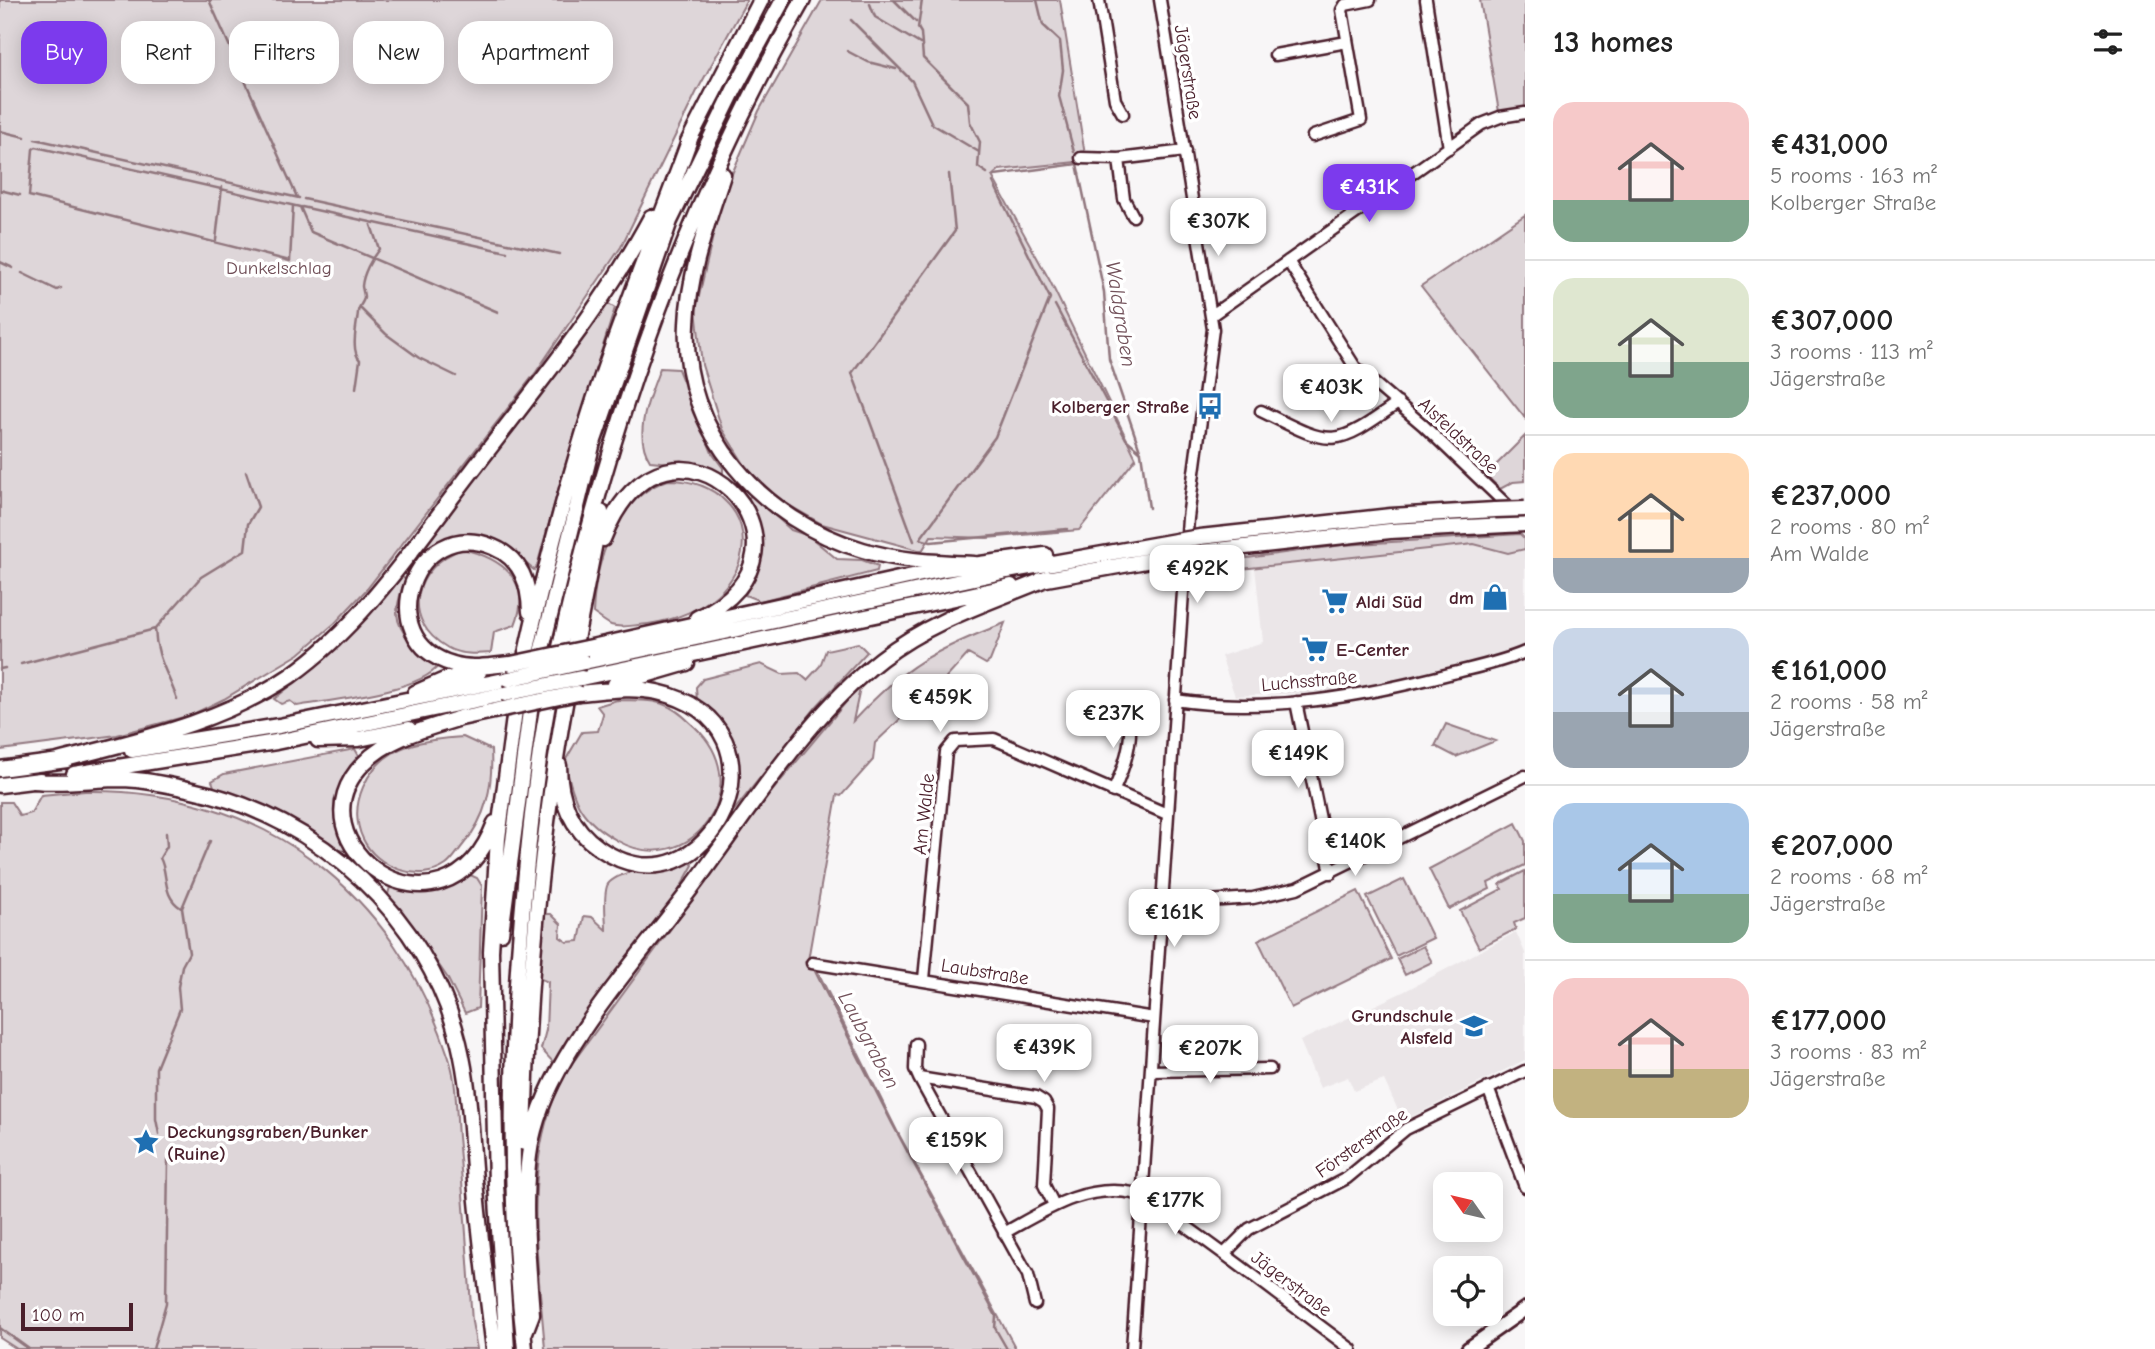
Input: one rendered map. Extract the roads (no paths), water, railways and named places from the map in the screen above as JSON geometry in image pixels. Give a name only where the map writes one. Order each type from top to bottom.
[{"type":"highway","points":[[58,761],[201,721],[289,676],[340,632],[411,550],[585,323],[629,258],[761,0]]},
{"type":"highway","points":[[494,1046],[497,970],[505,885],[534,681],[592,446],[670,222],[734,90],[783,0]]},
{"type":"highway","points":[[524,1343],[515,1188],[514,1067],[525,878],[550,698],[580,558],[612,445],[660,302],[744,112],[803,0]]},
{"type":"highway","points":[[744,112],[706,223],[690,293],[687,325],[689,367],[695,393],[712,433],[727,458],[752,487],[783,514],[809,529],[878,554],[974,564]]},
{"type":"highway","points":[[507,1349],[496,1185],[493,888],[519,682],[531,628],[593,402],[634,284],[691,136]]},
{"type":"highway","points":[[531,1298],[526,1242],[524,1161],[531,969],[542,844],[559,732],[592,566],[612,445]]},
{"type":"highway","points":[[592,566],[617,505],[644,479],[671,470],[689,470],[709,475],[726,485],[739,498],[751,518],[755,542],[750,569],[740,588],[725,603],[673,629]]},
{"type":"highway","points":[[0,785],[276,742],[1048,578],[1173,556],[1200,545],[1378,517],[1525,509]]},
{"type":"highway","points":[[0,769],[197,741],[395,703],[510,671],[586,655],[1071,559],[1176,541],[1200,545],[1521,524]]},
{"type":"highway","points":[[510,671],[461,666],[439,658],[424,647],[414,632],[408,614],[408,593],[415,574],[427,559],[451,545],[472,542],[497,549],[514,561],[525,578],[531,628]]},
{"type":"highway","points":[[586,655],[673,629],[974,564],[1045,555],[1071,559]]},
{"type":"highway","points":[[524,1343],[532,1314],[527,1189],[531,1142],[547,1092],[576,1042],[780,769],[847,689],[888,653],[929,627],[1048,578]]},
{"type":"highway","points":[[276,742],[359,739],[503,709],[650,676],[730,646]]},
{"type":"highway","points":[[559,732],[559,778],[565,805],[579,828],[604,852],[635,863],[668,861],[701,845],[719,824],[730,800],[732,771],[724,742],[709,720],[688,704],[657,692],[630,689],[578,693]]},
{"type":"highway","points":[[464,717],[405,736],[363,763],[354,775],[345,798],[345,824],[351,843],[368,867],[393,882],[423,886],[441,882],[461,873],[480,853],[502,802]]},
{"type":"highway","points":[[34,780],[62,784],[125,779],[195,790],[224,799],[262,814],[324,848],[372,888],[392,909],[441,987],[459,1044],[468,1099],[482,1258],[494,1349]]},
{"type":"main road","points":[[1468,1349],[1525,1309]]},
{"type":"street","points":[[1099,0],[1115,100],[1123,114]]},
{"type":"street","name":"Jägerstraße","points":[[1160,0],[1213,329],[1188,518],[1142,1196],[1351,1349]]},
{"type":"street","points":[[1312,136],[1361,120],[1343,6],[1370,0]]},
{"type":"street","points":[[1426,0],[1449,148]]},
{"type":"street","points":[[1275,55],[1347,42]]},
{"type":"street","points":[[1212,315],[1491,120],[1525,113]]},
{"type":"street","points":[[1081,158],[1119,159],[1185,150]]},
{"type":"street","points":[[1119,159],[1124,199],[1133,216]]},
{"type":"street","name":"Alsfeldstraße","points":[[1288,261],[1350,361],[1398,403],[1521,524]]},
{"type":"street","name":"Alsfeldstraße","points":[[1261,411],[1291,426],[1331,440],[1351,436],[1398,403]]},
{"type":"street","name":"Luchsstraße","points":[[1175,700],[1296,702],[1385,690],[1525,652]]},
{"type":"street","points":[[1296,702],[1331,873]]},
{"type":"street","points":[[1100,707],[1111,705],[1123,711],[1129,718],[1127,761],[1113,792]]},
{"type":"street","name":"Am Walde","points":[[924,979],[946,752],[958,740],[994,739],[1167,814]]},
{"type":"street","points":[[1161,904],[1269,895],[1297,888],[1525,776]]},
{"type":"street","name":"Laubstraße","points":[[812,963],[1154,1018]]},
{"type":"street","points":[[916,1044],[915,1069],[919,1078],[1028,1275],[1035,1304]]},
{"type":"street","points":[[1150,1071],[1270,1069]]},
{"type":"street","name":"Försterstraße","points":[[1224,1254],[1249,1229],[1346,1178],[1406,1129],[1525,1071]]},
{"type":"street","points":[[919,1078],[1036,1097],[1044,1101],[1048,1109],[1044,1185],[1054,1205]]},
{"type":"street","points":[[1488,1088],[1523,1175],[1525,1187]]},
{"type":"street","points":[[1004,1233],[1054,1205],[1095,1192],[1142,1196],[1132,1349]]},
{"type":"waterway","points":[[209,0],[297,197]]},
{"type":"waterway","points":[[894,0],[916,22]]},
{"type":"waterway","points":[[922,0],[918,28],[921,33],[923,58],[968,103],[970,122],[980,142],[978,167],[987,173]]},
{"type":"waterway","name":"Waldgraben","points":[[1037,0],[1043,25],[1060,41],[1063,70],[1059,96],[1074,152]]},
{"type":"waterway","points":[[870,4],[875,17],[920,44]]},
{"type":"waterway","points":[[851,20],[912,81],[932,124],[979,152]]},
{"type":"waterway","points":[[847,51],[868,62],[896,69]]},
{"type":"waterway","points":[[0,131],[25,137]]},
{"type":"waterway","points":[[35,139],[299,198]]},
{"type":"waterway","points":[[293,206],[290,261],[29,196],[33,149],[36,147],[300,207],[311,232],[498,312]]},
{"type":"waterway","name":"Waldgraben","points":[[995,175],[1077,164],[1104,292],[1109,359],[1141,453],[1149,508]]},
{"type":"waterway","points":[[914,541],[852,373],[955,231],[949,174]]},
{"type":"waterway","points":[[993,182],[1050,298],[995,437],[920,539],[931,542],[1067,529]]},
{"type":"waterway","points":[[216,240],[222,187]]},
{"type":"waterway","points":[[0,190],[20,195]]},
{"type":"waterway","points":[[304,199],[559,254]]},
{"type":"waterway","points":[[302,207],[507,252]]},
{"type":"waterway","points":[[356,388],[360,360],[355,350],[358,310],[364,299],[363,281],[379,249],[370,222]]},
{"type":"waterway","points":[[0,262],[13,268]]},
{"type":"waterway","points":[[22,273],[57,290],[61,288]]},
{"type":"waterway","points":[[1055,305],[1126,439],[1141,452]]},
{"type":"waterway","points":[[360,308],[386,334],[419,358],[456,376]]},
{"type":"waterway","points":[[21,664],[155,629],[201,577],[245,550],[248,524],[258,507],[246,472]]},
{"type":"waterway","points":[[155,629],[160,657],[177,699]]},
{"type":"waterway","points":[[0,669],[5,668]]},
{"type":"waterway","points":[[166,833],[167,846],[160,858],[168,891],[181,908]]},
{"type":"waterway","points":[[159,1134],[156,1119],[156,1068],[180,1009],[178,987],[182,966],[189,953],[182,908],[210,841]]},
{"type":"waterway","name":"Laubgraben","points":[[814,969],[892,1123],[996,1316],[995,1328],[1007,1349]]},
{"type":"waterway","points":[[153,1349],[166,1303],[168,1160]]},
{"type":"waterway","points":[[0,1328],[29,1349]]},
{"type":"place","name":"Kolberger Straße","points":[[1210,406]]},
{"type":"place","name":"dm","points":[[1495,597]]},
{"type":"place","name":"Aldi Süd","points":[[1335,601]]},
{"type":"place","name":"E-Center","points":[[1315,649]]},
{"type":"place","name":"Grundschule Alsfeld","points":[[1474,1026]]},
{"type":"place","name":"Deckungsgraben/Bunker (Ruine)","points":[[146,1142]]},
{"type":"park label","name":"Dunkelschlag","points":[[279,267]]}]
